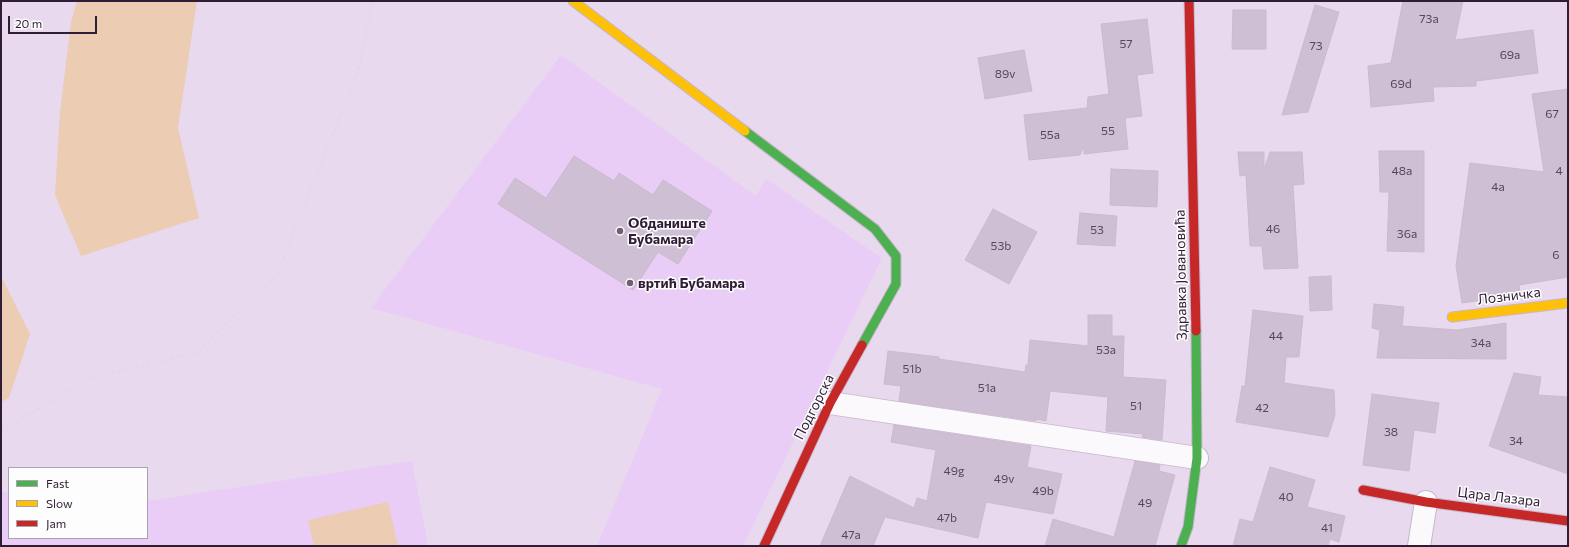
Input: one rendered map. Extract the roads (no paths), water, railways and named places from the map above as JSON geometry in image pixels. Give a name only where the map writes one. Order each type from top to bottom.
[{"type":"street","name":"Подгорска","points":[[573,1],[875,229],[896,256],[896,284],[830,403],[764,546]]},
{"type":"street","name":"Здравка Јовановића","points":[[1181,546],[1188,527],[1197,458],[1196,318],[1189,1]]},
{"type":"street","name":"Лозничка","points":[[1452,317],[1568,303]]},
{"type":"street","points":[[830,403],[1197,458]]},
{"type":"street","name":"Цара Лазара","points":[[1363,490],[1426,502],[1568,521]]},
{"type":"street","points":[[1419,546],[1426,502]]},
{"type":"place","name":"Обданиште Бубамара","points":[[620,231]]},
{"type":"place","name":"вртић Бубамара","points":[[630,283]]}]
